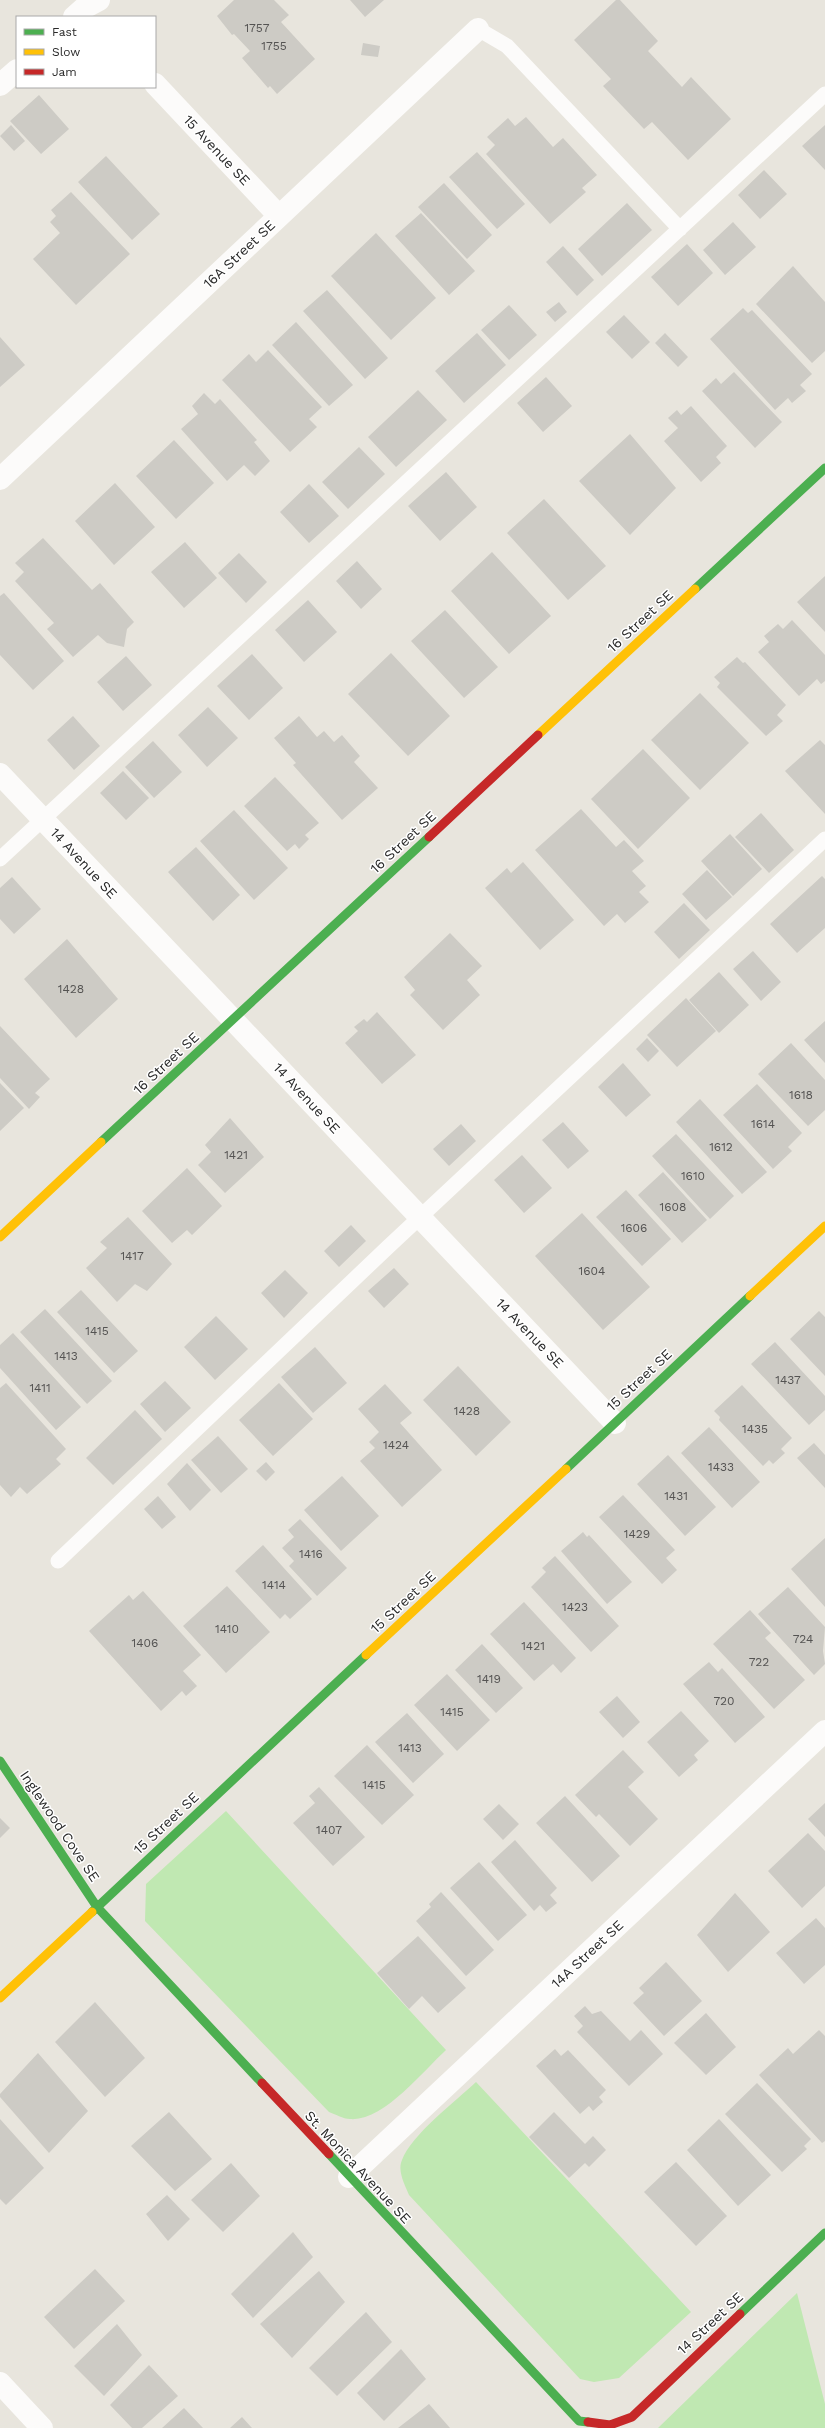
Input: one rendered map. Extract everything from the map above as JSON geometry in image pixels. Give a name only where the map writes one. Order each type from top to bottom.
[{"type":"street","name":"16A Street SE","points":[[0,479],[478,29]]},
{"type":"street","points":[[0,85],[16,71]]},
{"type":"street","name":"15 Avenue SE","points":[[156,85],[279,216]]},
{"type":"street","name":"16 Street SE","points":[[0,1237],[825,468]]},
{"type":"street","name":"14 Avenue SE","points":[[0,774],[615,1422]]},
{"type":"street","name":"15 Street SE","points":[[0,1998],[825,1226]]},
{"type":"street","name":"14A Street SE","points":[[349,2177],[825,1731]]},
{"type":"street","name":"Inglewood Cove SE","points":[[0,1761],[97,1907]]},
{"type":"street","name":"St. Monica Avenue SE","points":[[97,1907],[579,2421],[610,2426]]},
{"type":"street","name":"14 Street SE","points":[[610,2426],[632,2417],[825,2233]]},
{"type":"street","points":[[0,2383],[42,2428]]},
{"type":"lane","points":[[478,29],[507,46],[680,229]]},
{"type":"lane","points":[[0,858],[825,94]]},
{"type":"lane","points":[[58,1561],[420,1218],[825,839]]},
{"type":"green space","points":[[226,1811],[446,2050],[402,2094],[376,2112],[363,2118],[347,2119],[329,2112],[145,1921],[146,1884]]},
{"type":"green space","points":[[476,2082],[691,2312],[619,2378],[594,2382],[580,2379],[409,2195],[400,2169],[402,2160],[407,2150],[424,2129]]},
{"type":"green space","points":[[797,2293],[825,2404],[825,2428],[658,2428]]},
{"type":"building","points":[[234,0],[274,0],[289,15],[281,22],[315,59],[277,94],[270,86],[268,88],[242,58],[250,51],[234,34],[232,35],[217,16]]},
{"type":"building","points":[[350,0],[384,0],[365,17]]},
{"type":"building","points":[[616,0],[620,0],[658,41],[648,51],[682,87],[691,77],[731,119],[688,160],[652,122],[644,129],[603,86],[611,79],[574,40]]},
{"type":"building","points":[[363,43],[380,46],[378,57],[361,55]]},
{"type":"building","points":[[39,95],[69,129],[41,154],[10,121]]},
{"type":"building","points":[[526,117],[553,147],[563,138],[597,175],[582,188],[586,192],[550,224],[486,154],[495,145],[487,137],[508,118],[515,126]]},
{"type":"building","points":[[11,125],[25,141],[14,151],[0,136]]},
{"type":"building","points":[[825,125],[825,170],[802,146]]},
{"type":"building","points":[[477,152],[525,204],[497,229],[449,177]]},
{"type":"building","points":[[106,156],[160,214],[132,240],[78,182]]},
{"type":"building","points":[[764,170],[787,194],[760,219],[738,195]]},
{"type":"building","points":[[444,183],[492,235],[467,259],[418,207]]},
{"type":"building","points":[[71,192],[130,254],[76,305],[33,259],[60,233],[50,222],[56,216],[51,210]]},
{"type":"building","points":[[627,203],[652,230],[602,276],[578,249]]},
{"type":"building","points":[[421,213],[475,271],[449,295],[395,236]]},
{"type":"building","points":[[733,222],[756,247],[725,275],[703,250]]},
{"type":"building","points":[[376,233],[436,298],[391,340],[331,276]]},
{"type":"building","points":[[687,244],[713,273],[678,306],[651,277]]},
{"type":"building","points":[[563,246],[594,280],[577,296],[546,262]]},
{"type":"building","points":[[793,266],[825,302],[825,351],[812,363],[756,304]]},
{"type":"building","points":[[327,290],[388,358],[365,379],[303,311]]},
{"type":"building","points":[[559,302],[567,312],[555,322],[546,312]]},
{"type":"building","points":[[509,305],[537,335],[509,360],[481,330]]},
{"type":"building","points":[[743,308],[748,313],[752,310],[812,374],[800,385],[806,391],[792,403],[788,398],[775,410],[710,339]]},
{"type":"building","points":[[624,315],[650,342],[632,359],[606,332]]},
{"type":"building","points":[[296,322],[353,385],[329,406],[272,345]]},
{"type":"building","points":[[477,333],[506,365],[464,403],[435,371]]},
{"type":"building","points":[[665,333],[688,357],[678,367],[655,343]]},
{"type":"building","points":[[0,337],[25,365],[0,387]]},
{"type":"building","points":[[268,350],[322,407],[309,419],[317,427],[290,452],[222,380],[249,354],[256,362]]},
{"type":"building","points":[[734,372],[782,422],[755,448],[702,391],[716,378],[721,384]]},
{"type":"building","points":[[546,377],[572,406],[543,432],[517,403]]},
{"type":"building","points":[[418,390],[447,420],[396,467],[368,437]]},
{"type":"building","points":[[204,393],[215,404],[220,399],[257,440],[254,442],[270,461],[255,476],[244,465],[227,481],[181,429],[198,414],[192,406]]},
{"type":"building","points":[[691,406],[727,446],[716,457],[721,463],[701,482],[664,441],[678,428],[668,418],[677,410],[681,415]]},
{"type":"building","points":[[630,434],[676,488],[630,535],[579,481]]},
{"type":"building","points":[[174,440],[214,483],[176,519],[136,476]]},
{"type":"building","points":[[359,447],[385,474],[348,509],[322,482]]},
{"type":"building","points":[[446,472],[477,507],[440,541],[408,506]]},
{"type":"building","points":[[115,483],[155,527],[114,565],[75,521]]},
{"type":"building","points":[[309,484],[339,516],[309,543],[280,512]]},
{"type":"building","points":[[544,499],[606,566],[568,600],[507,533]]},
{"type":"building","points":[[43,538],[92,590],[100,583],[134,622],[127,629],[124,647],[107,643],[98,635],[73,657],[47,629],[54,623],[15,581],[24,572],[15,563]]},
{"type":"building","points":[[185,542],[217,578],[184,608],[151,572]]},
{"type":"building","points":[[492,552],[551,616],[509,654],[451,591]]},
{"type":"building","points":[[239,553],[267,582],[246,603],[218,573]]},
{"type":"building","points":[[357,561],[382,589],[361,609],[336,581]]},
{"type":"building","points":[[825,576],[825,632],[797,602]]},
{"type":"building","points":[[4,593],[64,661],[33,690],[0,655],[0,596]]},
{"type":"building","points":[[308,600],[337,632],[304,662],[275,630]]},
{"type":"building","points":[[445,610],[498,667],[464,698],[411,641]]},
{"type":"building","points":[[792,620],[825,655],[825,681],[821,684],[817,679],[799,696],[758,652],[769,642],[764,636],[778,624],[783,629]]},
{"type":"building","points":[[391,653],[450,716],[408,756],[348,694]]},
{"type":"building","points":[[252,654],[283,688],[249,720],[217,686]]},
{"type":"building","points":[[126,656],[152,685],[123,711],[97,682]]},
{"type":"building","points":[[737,657],[743,663],[745,662],[786,705],[777,715],[783,721],[766,736],[717,687],[720,683],[714,677]]},
{"type":"building","points":[[700,693],[749,743],[700,790],[651,740]]},
{"type":"building","points":[[208,707],[238,738],[207,767],[178,735]]},
{"type":"building","points":[[73,716],[100,746],[74,770],[47,740]]},
{"type":"building","points":[[299,716],[317,737],[324,731],[334,742],[342,735],[360,756],[354,762],[378,788],[342,820],[293,765],[296,763],[274,738]]},
{"type":"building","points":[[820,740],[825,745],[825,814],[785,771]]},
{"type":"building","points":[[153,741],[182,772],[154,798],[125,767]]},
{"type":"building","points":[[643,749],[690,798],[638,849],[591,799]]},
{"type":"building","points":[[123,771],[149,798],[126,820],[100,793]]},
{"type":"building","points":[[275,777],[319,823],[305,835],[309,839],[299,849],[295,844],[287,851],[244,806]]},
{"type":"building","points":[[581,809],[616,847],[624,840],[644,861],[632,871],[646,886],[639,892],[649,902],[625,923],[617,914],[604,926],[535,850]]},
{"type":"building","points":[[234,810],[288,868],[254,900],[200,841]]},
{"type":"building","points":[[761,813],[794,850],[769,873],[735,837]]},
{"type":"building","points":[[730,834],[762,869],[733,896],[701,861]]},
{"type":"building","points":[[196,847],[240,895],[213,921],[168,872]]},
{"type":"building","points":[[523,862],[574,920],[540,950],[485,888],[507,868],[511,873]]},
{"type":"building","points":[[707,870],[732,897],[706,920],[682,894]]},
{"type":"building","points":[[822,876],[825,879],[825,928],[797,953],[770,924]]},
{"type":"building","points":[[12,877],[41,909],[14,934],[0,919],[0,888]]},
{"type":"building","points":[[684,903],[710,930],[679,959],[654,932]]},
{"type":"building","points":[[450,933],[482,966],[467,980],[480,995],[443,1030],[410,995],[415,990],[404,977]]},
{"type":"building","points":[[67,939],[118,999],[76,1038],[24,979]]},
{"type":"building","points":[[753,951],[781,982],[761,1001],[733,969]]},
{"type":"building","points":[[719,972],[749,1005],[719,1033],[689,1000]]},
{"type":"building","points":[[686,998],[716,1031],[677,1067],[647,1035]]},
{"type":"building","points":[[377,1012],[416,1055],[382,1084],[345,1043],[358,1031],[354,1027],[364,1019],[367,1022]]},
{"type":"building","points":[[825,1021],[825,1063],[804,1040]]},
{"type":"building","points":[[0,1026],[50,1079],[35,1093],[40,1097],[29,1109],[0,1078]]},
{"type":"building","points":[[647,1038],[659,1051],[648,1062],[636,1049]]},
{"type":"building","points":[[791,1043],[825,1080],[825,1110],[808,1126],[758,1074]]},
{"type":"building","points":[[623,1063],[651,1095],[626,1117],[598,1087]]},
{"type":"building","points":[[0,1083],[24,1108],[0,1131]]},
{"type":"building","points":[[757,1084],[802,1133],[788,1147],[792,1151],[773,1169],[723,1115]]},
{"type":"building","points":[[700,1099],[767,1172],[742,1194],[676,1122]]},
{"type":"building","points":[[230,1118],[264,1157],[225,1193],[198,1165],[211,1152],[205,1145]]},
{"type":"building","points":[[563,1122],[589,1151],[568,1169],[542,1140]]},
{"type":"building","points":[[461,1124],[476,1141],[449,1166],[433,1149]]},
{"type":"building","points":[[676,1134],[734,1196],[710,1219],[652,1156]]},
{"type":"building","points":[[522,1155],[552,1188],[524,1213],[494,1180]]},
{"type":"building","points":[[187,1168],[222,1206],[192,1235],[187,1230],[172,1243],[142,1211]]},
{"type":"building","points":[[663,1172],[707,1220],[682,1243],[638,1195]]},
{"type":"building","points":[[626,1190],[671,1239],[642,1266],[596,1217]]},
{"type":"building","points":[[582,1213],[650,1287],[603,1330],[535,1256]]},
{"type":"building","points":[[128,1217],[172,1264],[147,1291],[135,1284],[117,1302],[86,1268],[107,1248],[100,1242]]},
{"type":"building","points":[[351,1225],[366,1241],[339,1267],[324,1251]]},
{"type":"building","points":[[394,1268],[409,1284],[384,1308],[368,1291]]},
{"type":"building","points":[[285,1270],[308,1293],[284,1318],[261,1293]]},
{"type":"building","points":[[81,1290],[138,1351],[114,1373],[57,1312]]},
{"type":"building","points":[[45,1309],[112,1381],[87,1404],[20,1332]]},
{"type":"building","points":[[819,1311],[825,1317],[825,1376],[790,1339]]},
{"type":"building","points":[[216,1316],[248,1349],[215,1380],[184,1347]]},
{"type":"building","points":[[13,1333],[81,1407],[56,1430],[0,1368],[0,1345]]},
{"type":"building","points":[[775,1342],[825,1396],[825,1410],[809,1425],[751,1364]]},
{"type":"building","points":[[315,1347],[347,1383],[313,1413],[281,1377]]},
{"type":"building","points":[[458,1366],[511,1422],[476,1456],[423,1400]]},
{"type":"building","points":[[165,1381],[191,1408],[165,1432],[140,1404]]},
{"type":"building","points":[[6,1383],[66,1449],[56,1459],[61,1464],[27,1494],[20,1487],[11,1497],[0,1485],[0,1388]]},
{"type":"building","points":[[279,1383],[313,1419],[273,1456],[239,1420]]},
{"type":"building","points":[[385,1384],[412,1413],[400,1423],[442,1470],[402,1507],[360,1461],[375,1448],[369,1442],[379,1432],[358,1409]]},
{"type":"building","points":[[742,1385],[792,1438],[781,1449],[785,1453],[773,1464],[769,1460],[763,1466],[719,1420],[720,1417],[714,1411]]},
{"type":"building","points":[[135,1410],[162,1439],[113,1485],[86,1458]]},
{"type":"building","points":[[709,1427],[760,1482],[732,1508],[681,1453]]},
{"type":"building","points":[[218,1436],[248,1469],[221,1493],[191,1460]]},
{"type":"building","points":[[814,1443],[825,1455],[825,1488],[797,1458]]},
{"type":"building","points":[[668,1455],[716,1507],[685,1536],[637,1484]]},
{"type":"building","points":[[266,1462],[275,1472],[266,1481],[256,1471]]},
{"type":"building","points":[[187,1463],[211,1490],[190,1511],[167,1484]]},
{"type":"building","points":[[342,1476],[379,1516],[341,1551],[304,1510]]},
{"type":"building","points":[[623,1495],[675,1550],[666,1558],[677,1570],[662,1584],[599,1517]]},
{"type":"building","points":[[158,1496],[176,1517],[162,1529],[144,1509]]},
{"type":"building","points":[[300,1519],[347,1568],[317,1596],[289,1566],[294,1561],[282,1548],[294,1537],[288,1530]]},
{"type":"building","points":[[583,1532],[587,1537],[589,1535],[632,1582],[607,1604],[561,1551]]},
{"type":"building","points":[[825,1538],[825,1607],[791,1569]]},
{"type":"building","points":[[263,1545],[312,1599],[290,1619],[285,1614],[280,1619],[235,1571]]},
{"type":"building","points":[[555,1556],[619,1626],[591,1652],[531,1587],[546,1572],[542,1568]]},
{"type":"building","points":[[227,1586],[270,1632],[226,1673],[183,1626]]},
{"type":"building","points":[[788,1587],[825,1627],[823,1651],[825,1664],[814,1675],[758,1614]]},
{"type":"building","points":[[143,1591],[201,1655],[183,1671],[197,1686],[186,1696],[182,1691],[161,1711],[89,1631],[129,1595],[133,1600]]},
{"type":"building","points":[[524,1602],[576,1658],[561,1673],[553,1664],[534,1681],[490,1634]]},
{"type":"building","points":[[750,1610],[771,1633],[765,1638],[805,1680],[774,1709],[713,1644]]},
{"type":"building","points":[[482,1644],[523,1688],[496,1713],[455,1670]]},
{"type":"building","points":[[709,1662],[718,1672],[722,1668],[765,1717],[735,1743],[683,1684]]},
{"type":"building","points":[[447,1674],[490,1720],[457,1751],[414,1705]]},
{"type":"building","points":[[617,1696],[640,1722],[623,1738],[599,1712]]},
{"type":"building","points":[[681,1711],[709,1741],[694,1755],[698,1760],[679,1777],[647,1742]]},
{"type":"building","points":[[407,1713],[444,1754],[413,1783],[375,1742]]},
{"type":"building","points":[[367,1745],[414,1795],[382,1825],[334,1776]]},
{"type":"building","points":[[623,1750],[644,1772],[628,1787],[658,1819],[630,1846],[599,1814],[596,1817],[575,1795]]},
{"type":"building","points":[[319,1787],[365,1837],[333,1866],[293,1823],[315,1803],[309,1796]]},
{"type":"building","points":[[565,1796],[620,1856],[592,1882],[536,1823]]},
{"type":"building","points":[[825,1803],[825,1837],[808,1819]]},
{"type":"building","points":[[499,1804],[519,1824],[503,1840],[483,1819]]},
{"type":"building","points":[[0,1818],[10,1828],[0,1838]]},
{"type":"building","points":[[808,1833],[825,1851],[825,1886],[802,1908],[768,1871]]},
{"type":"building","points":[[515,1840],[557,1888],[550,1895],[557,1903],[546,1912],[540,1905],[534,1911],[491,1862]]},
{"type":"building","points":[[479,1862],[527,1915],[498,1941],[450,1888]]},
{"type":"building","points":[[441,1892],[494,1950],[466,1976],[416,1921],[431,1907],[429,1904]]},
{"type":"building","points":[[735,1893],[770,1932],[728,1972],[697,1935]]},
{"type":"building","points":[[816,1918],[825,1928],[825,1965],[804,1984],[776,1953]]},
{"type":"building","points":[[418,1936],[466,1988],[438,2013],[422,1996],[409,2009],[377,1973]]},
{"type":"building","points":[[666,1962],[702,2001],[664,2036],[633,2003],[644,1993],[639,1988]]},
{"type":"building","points":[[95,2002],[145,2058],[105,2097],[55,2042]]},
{"type":"building","points":[[585,2006],[592,2014],[601,2011],[630,2041],[641,2030],[663,2054],[629,2086],[577,2032],[583,2026],[574,2016]]},
{"type":"building","points":[[706,2013],[736,2047],[706,2075],[674,2043]]},
{"type":"building","points":[[819,2030],[825,2036],[825,2141],[822,2143],[759,2075],[788,2048],[793,2054]]},
{"type":"building","points":[[555,2049],[561,2056],[568,2050],[606,2090],[599,2097],[603,2102],[593,2111],[589,2106],[580,2114],[536,2066]]},
{"type":"building","points":[[38,2053],[88,2111],[49,2153],[0,2097],[0,2094]]},
{"type":"building","points":[[757,2083],[811,2139],[804,2146],[807,2149],[782,2172],[725,2114]]},
{"type":"building","points":[[169,2112],[212,2159],[175,2191],[131,2146]]},
{"type":"building","points":[[554,2112],[585,2144],[593,2136],[606,2150],[589,2167],[585,2163],[569,2178],[529,2137]]},
{"type":"building","points":[[0,2119],[44,2168],[6,2205],[0,2199]]},
{"type":"building","points":[[719,2119],[771,2175],[738,2206],[687,2150]]},
{"type":"building","points":[[676,2162],[727,2216],[696,2246],[644,2192]]},
{"type":"building","points":[[231,2163],[260,2196],[223,2232],[191,2200]]},
{"type":"building","points":[[167,2195],[190,2219],[168,2241],[146,2214]]},
{"type":"building","points":[[293,2232],[313,2257],[253,2318],[231,2294]]},
{"type":"building","points":[[95,2269],[125,2301],[74,2349],[44,2317]]},
{"type":"building","points":[[319,2271],[345,2302],[292,2358],[260,2324]]},
{"type":"building","points":[[366,2312],[392,2342],[337,2396],[309,2368]]},
{"type":"building","points":[[117,2324],[142,2355],[104,2396],[74,2366]]},
{"type":"building","points":[[401,2349],[426,2379],[384,2421],[357,2393]]},
{"type":"building","points":[[149,2365],[178,2396],[142,2428],[132,2428],[110,2405]]},
{"type":"building","points":[[429,2404],[450,2428],[398,2428]]},
{"type":"building","points":[[184,2408],[203,2428],[162,2428]]},
{"type":"building","points":[[242,2417],[252,2428],[230,2428]]},
{"type":"traffic: fast","points":[[695,589],[825,468]]},
{"type":"traffic: fast","points":[[101,1142],[429,837]]},
{"type":"traffic: fast","points":[[566,1469],[750,1296]]},
{"type":"traffic: fast","points":[[92,1912],[366,1655]]},
{"type":"traffic: fast","points":[[0,1761],[97,1907],[262,2083]]},
{"type":"traffic: fast","points":[[329,2154],[579,2421],[588,2422]]},
{"type":"traffic: fast","points":[[740,2314],[825,2233]]},
{"type":"traffic: slow","points":[[538,735],[695,589]]},
{"type":"traffic: slow","points":[[0,1237],[101,1142]]},
{"type":"traffic: slow","points":[[750,1296],[825,1226]]},
{"type":"traffic: slow","points":[[366,1655],[566,1469]]},
{"type":"traffic: slow","points":[[0,1998],[92,1912]]},
{"type":"traffic: jam","points":[[429,837],[538,735]]},
{"type":"traffic: jam","points":[[262,2083],[329,2154]]},
{"type":"traffic: jam","points":[[588,2422],[610,2425],[632,2417],[740,2314]]}]
